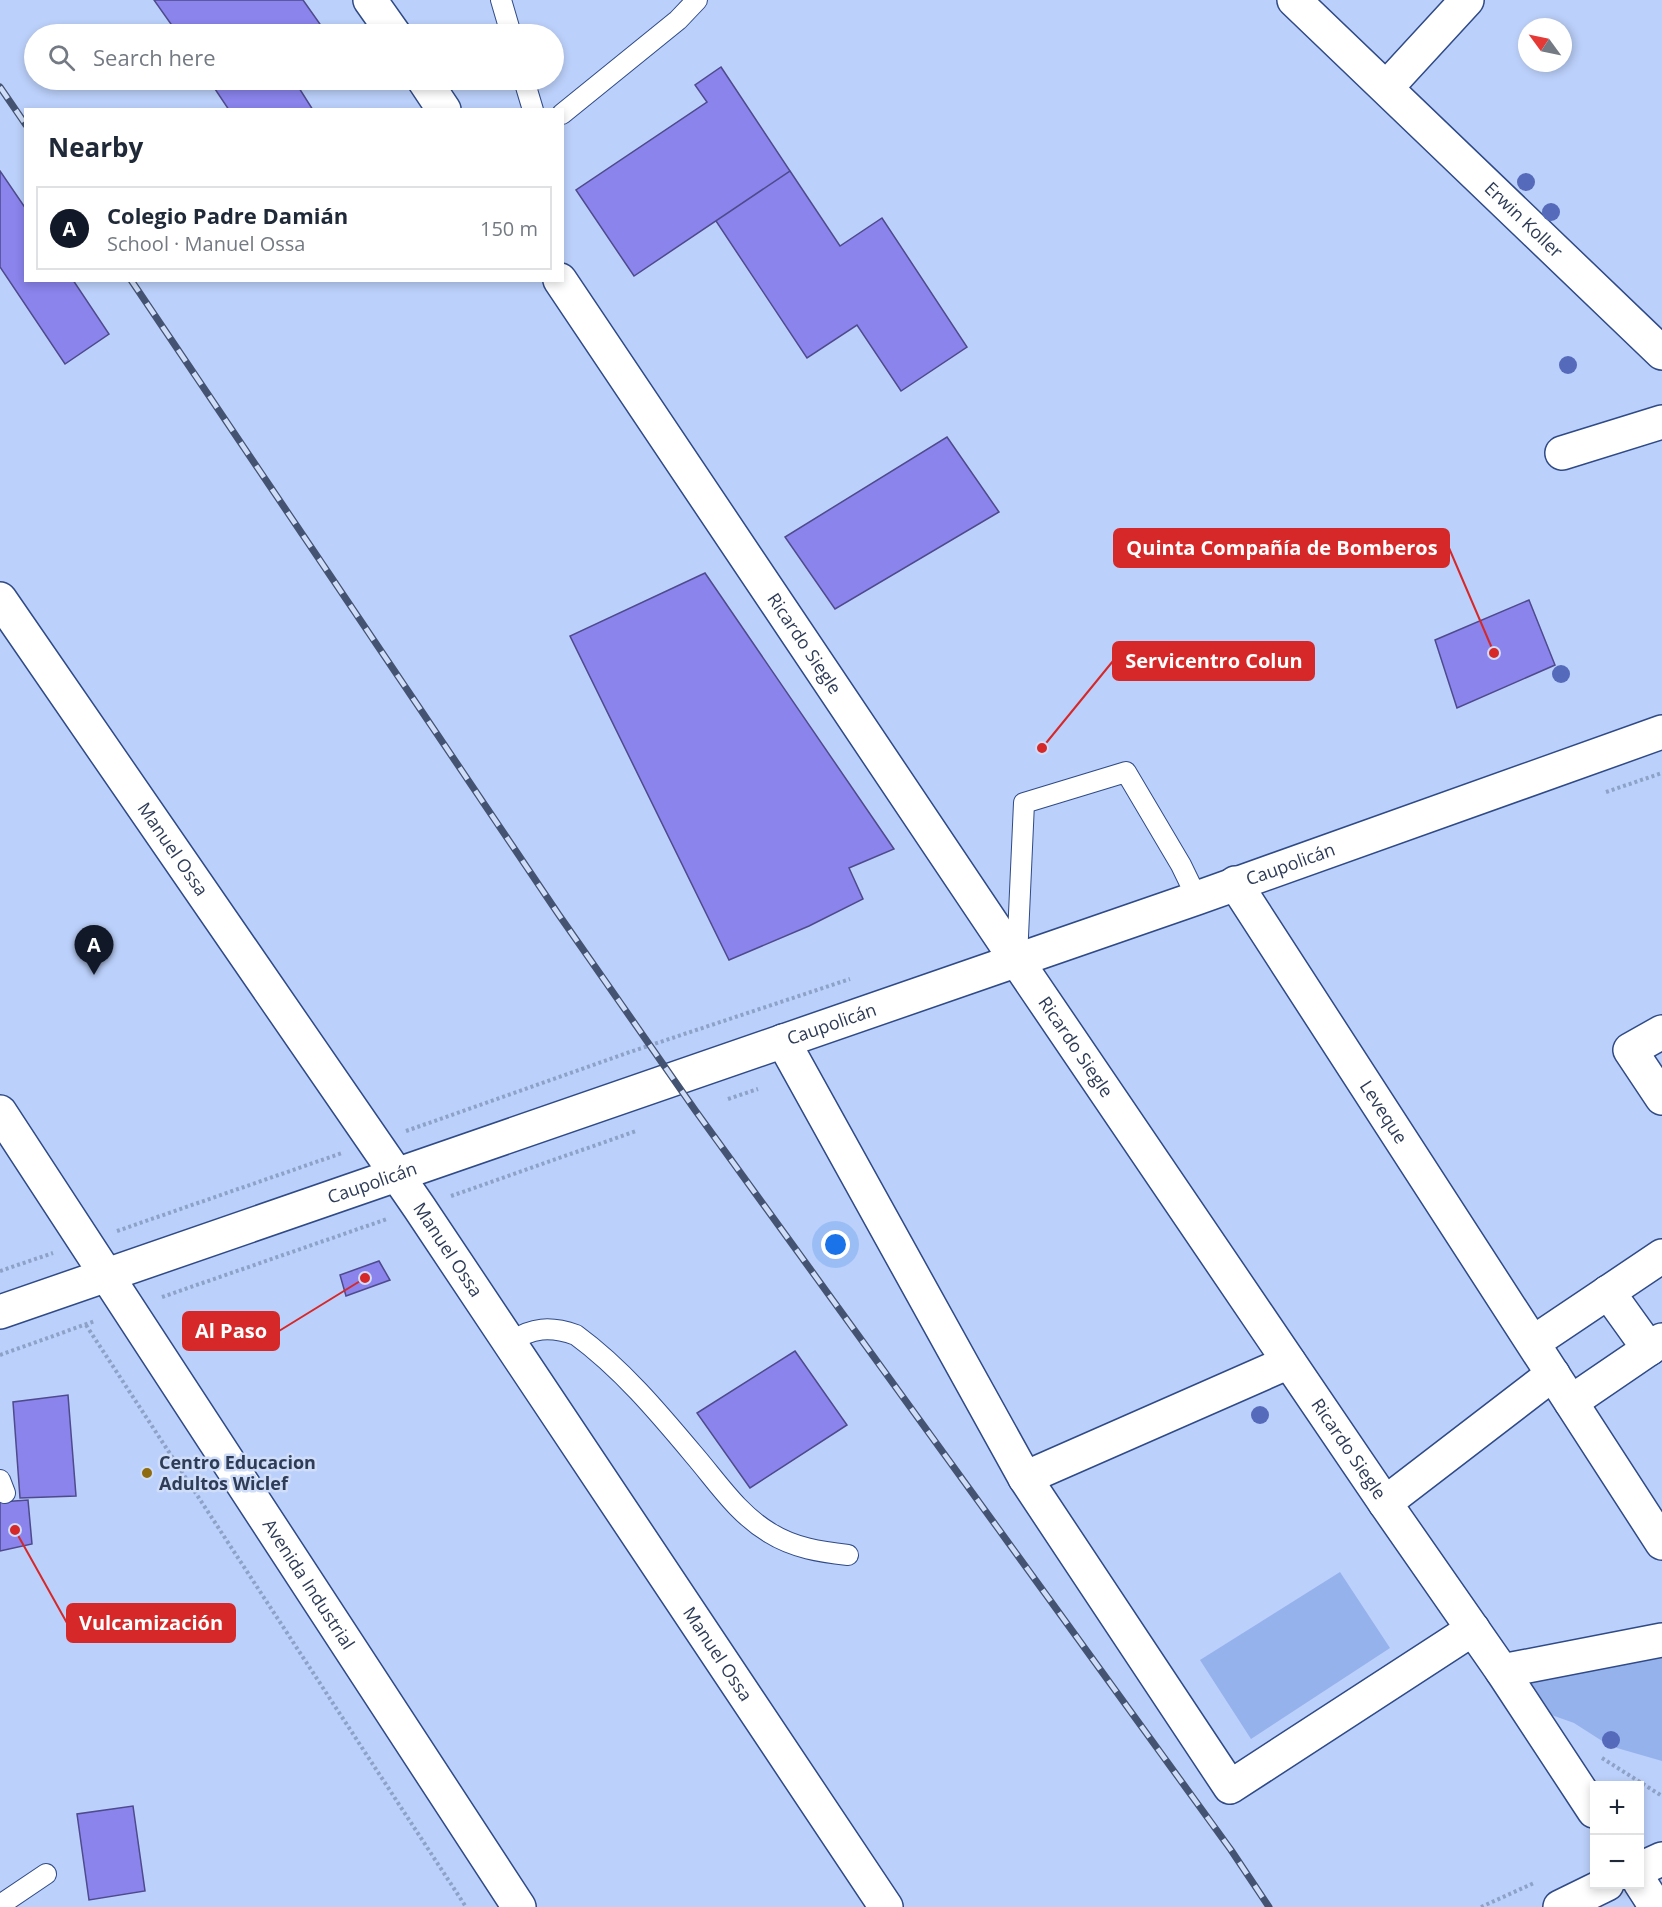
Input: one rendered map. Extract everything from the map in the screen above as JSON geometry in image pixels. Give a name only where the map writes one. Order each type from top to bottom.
[{"type":"street","points":[[370,0],[387,24]]},
{"type":"street","name":"Erwin Koller","points":[[1294,0],[1388,87],[1662,352]]},
{"type":"street","points":[[1388,87],[1467,0]]},
{"type":"street","points":[[431,90],[443,108]]},
{"type":"street","name":"Ricardo Siegle","points":[[561,282],[1017,961],[1384,1503],[1502,1671],[1590,1805]]},
{"type":"street","points":[[1562,453],[1662,422]]},
{"type":"street","name":"Manuel Ossa","points":[[0,599],[397,1175],[886,1907]]},
{"type":"street","name":"Caupolicán","points":[[0,1312],[1017,961],[1555,772],[1662,732]]},
{"type":"street","name":"Leveque","points":[[1235,883],[1662,1543]]},
{"type":"street","points":[[1662,1032],[1630,1050],[1662,1098]]},
{"type":"street","points":[[783,1041],[1026,1478],[1230,1787],[1473,1629]]},
{"type":"street","name":"Avenida Industrial","points":[[0,1112],[519,1907]]},
{"type":"street","points":[[1534,1342],[1662,1256]]},
{"type":"street","points":[[1571,1402],[1655,1344],[1608,1292]]},
{"type":"street","points":[[1026,1478],[1289,1362]]},
{"type":"street","points":[[1384,1503],[1553,1374]]},
{"type":"street","points":[[1502,1671],[1662,1640]]},
{"type":"street","points":[[1644,1867],[1662,1859]]},
{"type":"street","points":[[1644,1888],[1656,1907]]},
{"type":"street","points":[[1560,1907],[1597,1889]]},
{"type":"lane","points":[[501,0],[508,24]]},
{"type":"lane","points":[[564,112],[678,20],[697,0]]},
{"type":"lane","points":[[527,90],[532,108]]},
{"type":"lane","points":[[1017,961],[1024,803],[1126,772],[1181,865],[1197,898]]},
{"type":"lane","points":[[510,1343],[521,1335],[541,1329],[561,1329],[576,1335],[655,1409],[752,1521],[793,1544],[819,1552],[848,1555]]},
{"type":"lane","points":[[0,1905],[46,1874]]},
{"type":"path","points":[[1632,783],[1662,773]]},
{"type":"path","points":[[0,1271],[627,1053],[851,978]]},
{"type":"path","points":[[80,1315],[466,1907]]},
{"type":"shaded area","points":[[1340,1572],[1390,1648],[1251,1739],[1200,1660]]},
{"type":"shaded area","points":[[1662,1654],[1662,1761],[1610,1746],[1574,1723],[1546,1713],[1525,1681]]},
{"type":"building","points":[[154,0],[303,0],[320,24],[171,24]]},
{"type":"building","points":[[721,67],[790,171],[634,276],[576,190],[707,102],[695,85]]},
{"type":"building","points":[[216,90],[300,90],[312,108],[228,108]]},
{"type":"building","points":[[0,171],[24,206],[24,282],[74,282],[109,334],[65,364],[0,267]]},
{"type":"building","points":[[790,171],[840,246],[882,218],[967,347],[901,391],[857,325],[807,358],[716,221]]},
{"type":"building","points":[[947,437],[999,512],[835,609],[785,537]]},
{"type":"building","points":[[705,573],[894,849],[849,868],[863,899],[809,926],[729,960],[570,636]]},
{"type":"building","points":[[1529,600],[1555,665],[1457,708],[1435,640]]},
{"type":"building","points":[[379,1261],[390,1280],[346,1296],[340,1275]]},
{"type":"building","points":[[795,1351],[847,1425],[750,1488],[697,1413]]},
{"type":"building","points":[[68,1395],[76,1496],[20,1498],[13,1402]]},
{"type":"building","points":[[28,1500],[32,1544],[0,1551],[0,1502]]},
{"type":"building","points":[[133,1806],[145,1891],[89,1900],[77,1814]]},
{"type":"railway","points":[[0,87],[24,122]]},
{"type":"railway","points":[[132,282],[559,915],[695,1110],[1231,1850],[1269,1907]]},
{"type":"place","name":"Quinta Compañía de Bomberos","points":[[1494,653]]},
{"type":"place","name":"Servicentro Colun","points":[[1042,748]]},
{"type":"place","name":"Colegio Padre Damián","points":[[94,975]]},
{"type":"place","name":"Al Paso","points":[[365,1278]]},
{"type":"place","name":"Centro Educacion Adultos Wiclef","points":[[147,1473]]},
{"type":"place","name":"Vulcamización","points":[[15,1530]]}]
